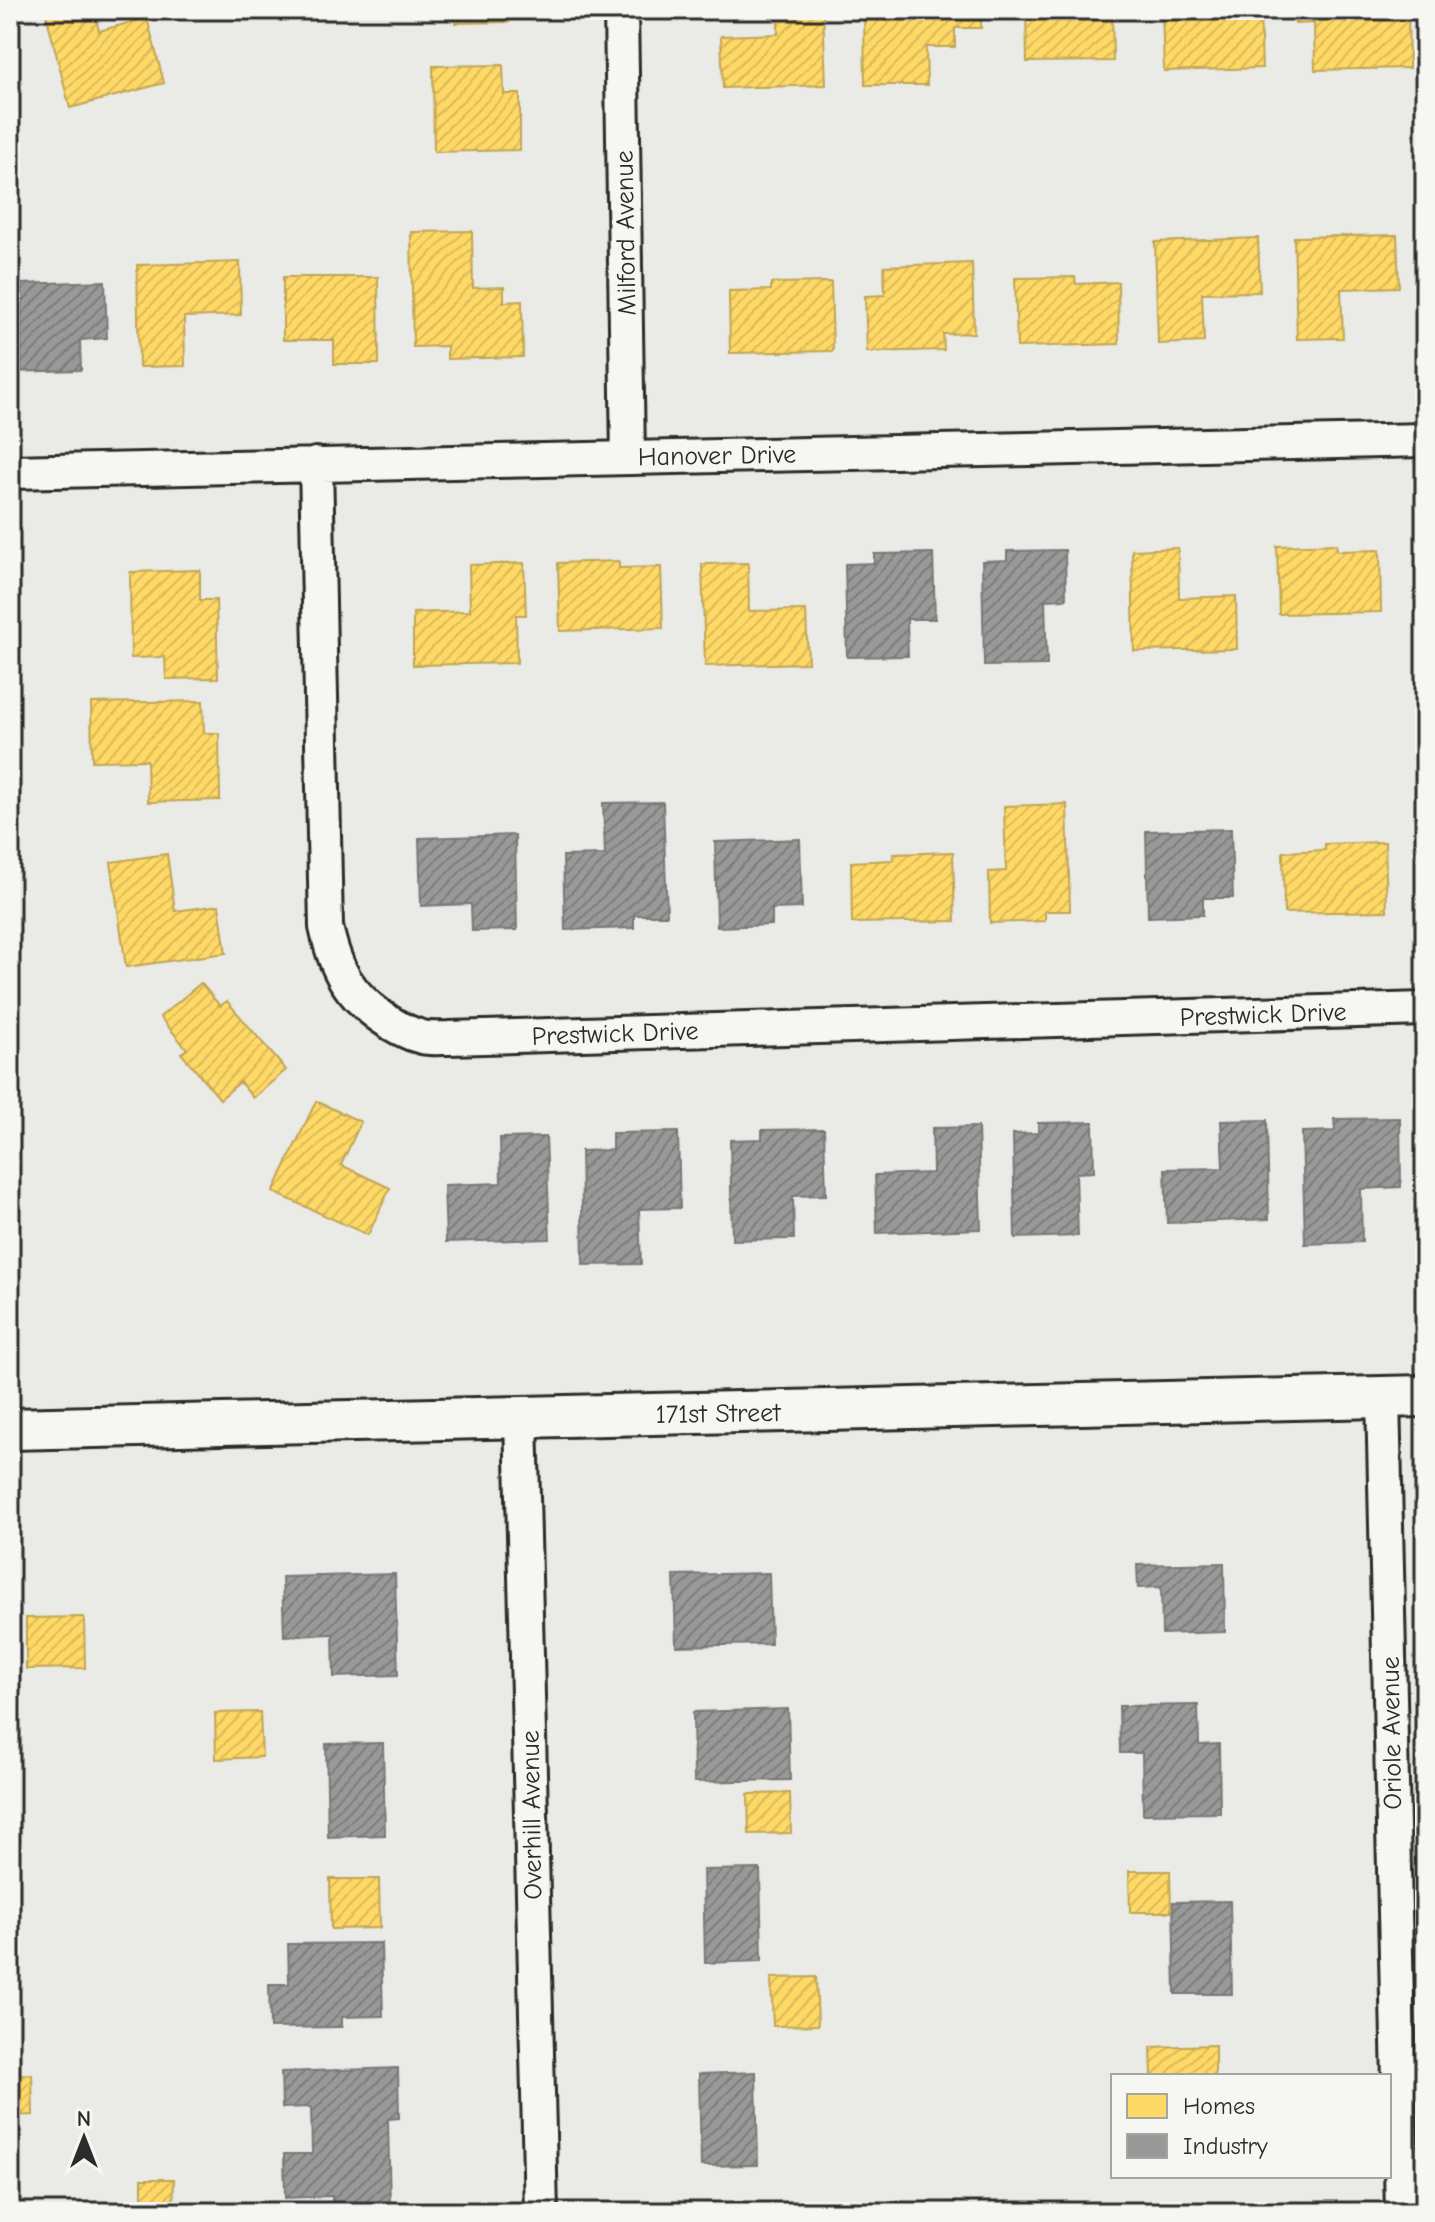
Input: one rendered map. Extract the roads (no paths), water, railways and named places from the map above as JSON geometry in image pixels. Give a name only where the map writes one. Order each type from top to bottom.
[{"type":"street","name":"Milford Avenue","points":[[621,10],[628,456]]},
{"type":"street","name":"Hanover Drive","points":[[10,472],[1425,440]]},
{"type":"street","name":"Prestwick Drive","points":[[316,464],[326,927],[331,948],[346,981],[365,1003],[396,1026],[422,1037],[448,1038],[1425,1009]]},
{"type":"street","name":"171st Street","points":[[10,1429],[1425,1396]]},
{"type":"street","name":"Oriole Avenue","points":[[1383,1397],[1402,2212]]},
{"type":"street","name":"Overhill Avenue","points":[[521,1417],[541,2212]]}]
